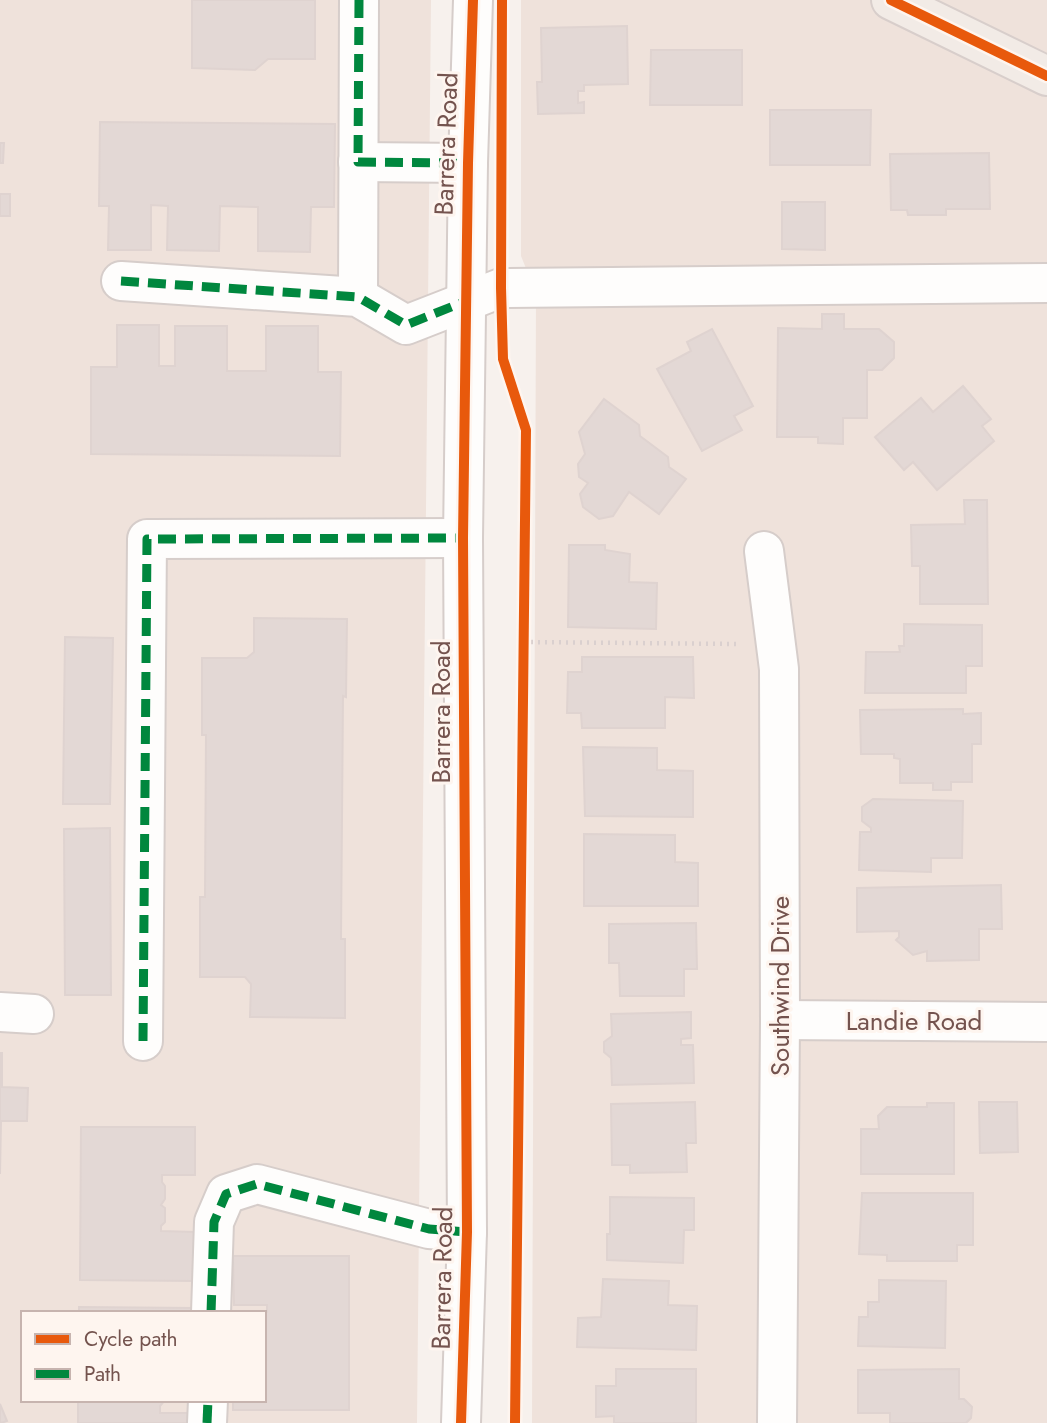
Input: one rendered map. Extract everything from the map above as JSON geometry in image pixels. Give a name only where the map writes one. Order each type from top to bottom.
[{"type":"main road","points":[[891,0],[1047,76]]},
{"type":"street","points":[[358,297],[359,0]]},
{"type":"street","name":"Barrera Road","points":[[461,1423],[467,1232],[463,538],[473,0]]},
{"type":"street","points":[[358,162],[468,163]]},
{"type":"street","points":[[121,281],[358,297],[407,325],[501,288],[1047,284]]},
{"type":"street","points":[[143,1041],[147,539],[463,538]]},
{"type":"street","name":"Southwind Drive","points":[[764,551],[779,669],[778,1423]]},
{"type":"street","name":"Landie Road","points":[[780,1020],[1047,1022]]},
{"type":"street","points":[[211,1311],[214,1222],[226,1194],[257,1184],[429,1229],[467,1232]]},
{"type":"street","points":[[207,1423],[208,1402]]},
{"type":"path","points":[[524,642],[776,644]]},
{"type":"shaded area","points":[[0,0],[431,0],[417,1423],[0,1423]]},
{"type":"shaded area","points":[[521,0],[1047,0],[1047,1423],[532,1423],[536,293],[521,256]]},
{"type":"building","points":[[192,0],[315,0],[315,59],[268,59],[255,70],[192,68]]},
{"type":"building","points":[[627,26],[628,84],[584,85],[584,91],[578,91],[578,103],[584,102],[584,113],[538,114],[537,82],[542,82],[541,28]]},
{"type":"building","points":[[651,50],[742,50],[742,105],[650,105]]},
{"type":"building","points":[[770,110],[871,110],[870,165],[770,165]]},
{"type":"building","points":[[100,122],[335,124],[334,207],[311,207],[310,252],[258,251],[258,207],[220,206],[219,251],[167,250],[168,206],[151,205],[151,250],[108,250],[109,206],[99,206]]},
{"type":"building","points":[[0,143],[4,143],[3,163],[0,163]]},
{"type":"building","points":[[989,153],[990,209],[946,209],[946,215],[908,215],[907,210],[891,210],[890,154]]},
{"type":"building","points":[[0,194],[10,194],[10,216],[0,216]]},
{"type":"building","points":[[782,202],[825,202],[825,250],[782,249]]},
{"type":"building","points":[[822,314],[844,314],[844,329],[879,329],[894,342],[894,358],[882,370],[867,370],[867,418],[843,418],[843,444],[818,443],[818,437],[777,437],[778,328],[822,329]]},
{"type":"building","points":[[117,325],[159,325],[159,366],[175,366],[175,326],[227,326],[227,371],[266,371],[266,326],[318,326],[318,372],[341,372],[340,456],[91,454],[91,367],[117,367]]},
{"type":"building","points":[[712,329],[753,406],[734,416],[742,430],[702,451],[657,369],[691,351],[687,342]]},
{"type":"building","points":[[963,386],[991,419],[982,426],[994,441],[937,490],[913,462],[904,470],[875,437],[921,398],[933,412]]},
{"type":"building","points":[[604,399],[639,425],[640,436],[668,457],[669,467],[686,479],[659,514],[629,492],[613,516],[599,519],[583,507],[580,494],[588,483],[579,477],[578,464],[585,454],[579,432]]},
{"type":"building","points":[[964,500],[987,500],[988,604],[920,604],[920,566],[912,566],[911,525],[965,524]]},
{"type":"building","points":[[569,545],[605,545],[605,550],[630,554],[629,582],[657,583],[656,629],[568,627]]},
{"type":"building","points":[[254,618],[347,619],[346,697],[343,696],[341,939],[345,939],[345,1018],[250,1017],[251,984],[245,977],[200,977],[200,897],[205,897],[206,735],[202,735],[202,658],[247,658],[254,652]]},
{"type":"building","points":[[904,624],[982,625],[982,666],[966,666],[966,693],[865,693],[866,652],[900,652],[899,646],[904,646]]},
{"type":"building","points":[[65,637],[113,638],[110,804],[63,804]]},
{"type":"building","points":[[582,657],[693,657],[694,698],[665,697],[665,728],[582,728],[581,713],[567,713],[568,672],[582,672]]},
{"type":"building","points":[[963,709],[963,714],[981,713],[981,744],[972,744],[972,782],[951,782],[951,790],[933,790],[933,783],[900,783],[900,759],[894,758],[894,754],[861,754],[860,710]]},
{"type":"building","points":[[583,747],[657,748],[657,770],[693,771],[693,817],[585,816]]},
{"type":"building","points":[[873,799],[963,801],[962,858],[931,858],[931,872],[859,870],[860,832],[871,832],[871,828],[862,821],[862,807]]},
{"type":"building","points":[[110,828],[111,995],[65,995],[64,829]]},
{"type":"building","points":[[584,834],[675,835],[675,862],[698,863],[698,906],[584,906]]},
{"type":"building","points":[[1001,885],[1002,929],[979,929],[979,960],[927,961],[927,951],[913,955],[896,940],[899,931],[857,932],[857,888]]},
{"type":"building","points":[[696,923],[697,969],[684,969],[684,996],[620,996],[619,963],[609,963],[609,924]]},
{"type":"building","points":[[691,1012],[691,1038],[681,1039],[681,1045],[693,1045],[694,1083],[612,1085],[611,1058],[604,1052],[604,1042],[612,1036],[611,1014]]},
{"type":"building","points":[[0,1053],[2,1087],[28,1088],[27,1121],[1,1121],[0,1174]]},
{"type":"building","points":[[695,1102],[696,1143],[686,1143],[687,1172],[630,1173],[630,1165],[612,1165],[611,1104]]},
{"type":"building","points":[[979,1102],[1017,1102],[1018,1152],[980,1153]]},
{"type":"building","points":[[927,1103],[954,1103],[954,1174],[861,1174],[861,1129],[879,1129],[878,1116],[887,1107],[927,1107]]},
{"type":"building","points":[[81,1127],[195,1127],[195,1175],[162,1175],[165,1199],[161,1205],[165,1208],[165,1222],[161,1231],[195,1232],[195,1281],[80,1280]]},
{"type":"building","points":[[862,1193],[973,1193],[973,1245],[957,1245],[957,1261],[887,1261],[887,1255],[859,1254]]},
{"type":"building","points":[[610,1197],[694,1198],[694,1230],[684,1230],[683,1263],[607,1260]]},
{"type":"building","points":[[233,1256],[349,1256],[349,1410],[233,1410],[233,1402],[266,1402],[267,1312],[267,1305],[234,1305]]},
{"type":"building","points":[[603,1279],[669,1281],[668,1305],[697,1306],[696,1350],[577,1347],[578,1318],[601,1317]]},
{"type":"building","points":[[879,1280],[946,1281],[945,1348],[858,1346],[859,1317],[868,1317],[868,1302],[879,1302]]},
{"type":"building","points":[[79,1307],[194,1308],[194,1311],[79,1311]]},
{"type":"building","points":[[616,1369],[696,1369],[696,1423],[614,1423],[614,1416],[596,1417],[596,1386],[616,1386]]},
{"type":"building","points":[[959,1369],[959,1399],[964,1399],[972,1407],[971,1418],[966,1423],[890,1423],[890,1413],[858,1413],[858,1370]]},
{"type":"building","points":[[78,1402],[163,1402],[160,1413],[194,1413],[194,1423],[78,1423]]},
{"type":"building","points":[[0,1404],[7,1421],[1,1423],[0,1423]]},
{"type":"marked path","points":[[359,0],[358,162],[468,163]]},
{"type":"marked path","points":[[121,281],[358,297],[406,325],[466,301]]},
{"type":"marked path","points":[[143,1041],[147,539],[463,538]]},
{"type":"marked path","points":[[211,1311],[214,1222],[226,1194],[257,1184],[429,1229],[467,1232]]},
{"type":"marked path","points":[[207,1423],[208,1402]]},
{"type":"cycle path","points":[[461,1423],[467,1232],[463,538],[473,0]]},
{"type":"cycle path","points":[[502,0],[503,359],[526,430],[515,1423]]},
{"type":"cycle path","points":[[891,0],[1047,76]]}]
